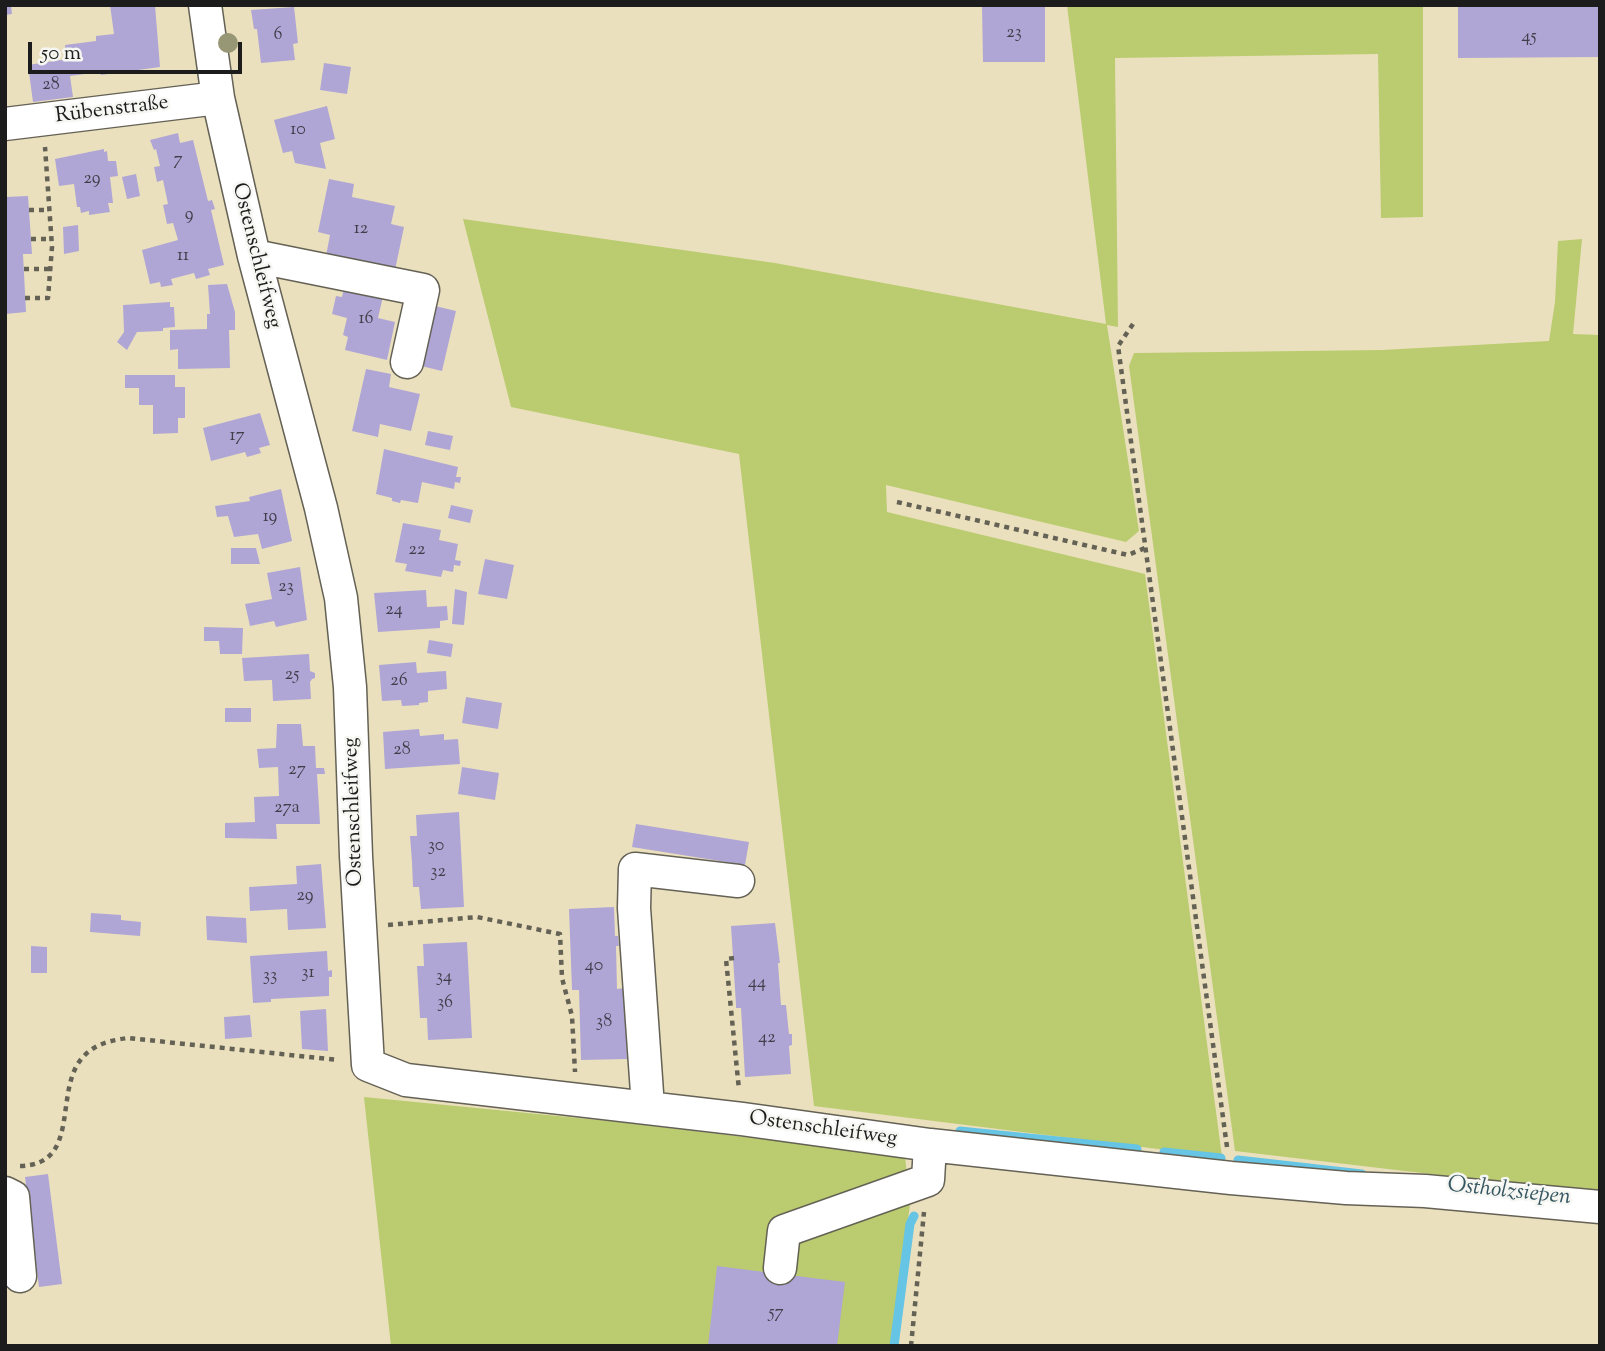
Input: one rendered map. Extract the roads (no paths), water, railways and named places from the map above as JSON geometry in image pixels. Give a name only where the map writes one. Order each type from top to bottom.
[{"type":"street","name":"Ostenschleifweg","points":[[205,5],[218,98],[254,256],[321,508],[341,598],[350,688],[368,1065],[406,1080],[648,1107],[930,1145],[1231,1178],[1346,1188],[1425,1191],[1600,1207]]},
{"type":"street","name":"Rübenstraße","points":[[5,124],[218,98]]},
{"type":"street","points":[[254,256],[423,290],[407,362]]},
{"type":"street","points":[[648,1107],[634,908],[635,870],[738,881]]},
{"type":"street","points":[[780,1268],[784,1231],[928,1180],[930,1145]]},
{"type":"street","points":[[10,1179],[20,1276]]},
{"type":"waterway","name":"Ostholzsiepen","points":[[958,1134],[960,1131],[1137,1149]]},
{"type":"waterway","name":"Ostholzsiepen","points":[[1164,1152],[1221,1158]]},
{"type":"waterway","name":"Ostholzsiepen","points":[[1238,1160],[1362,1174]]},
{"type":"waterway","name":"Ostholzsiepen","points":[[894,1346],[910,1224],[914,1216]]}]
